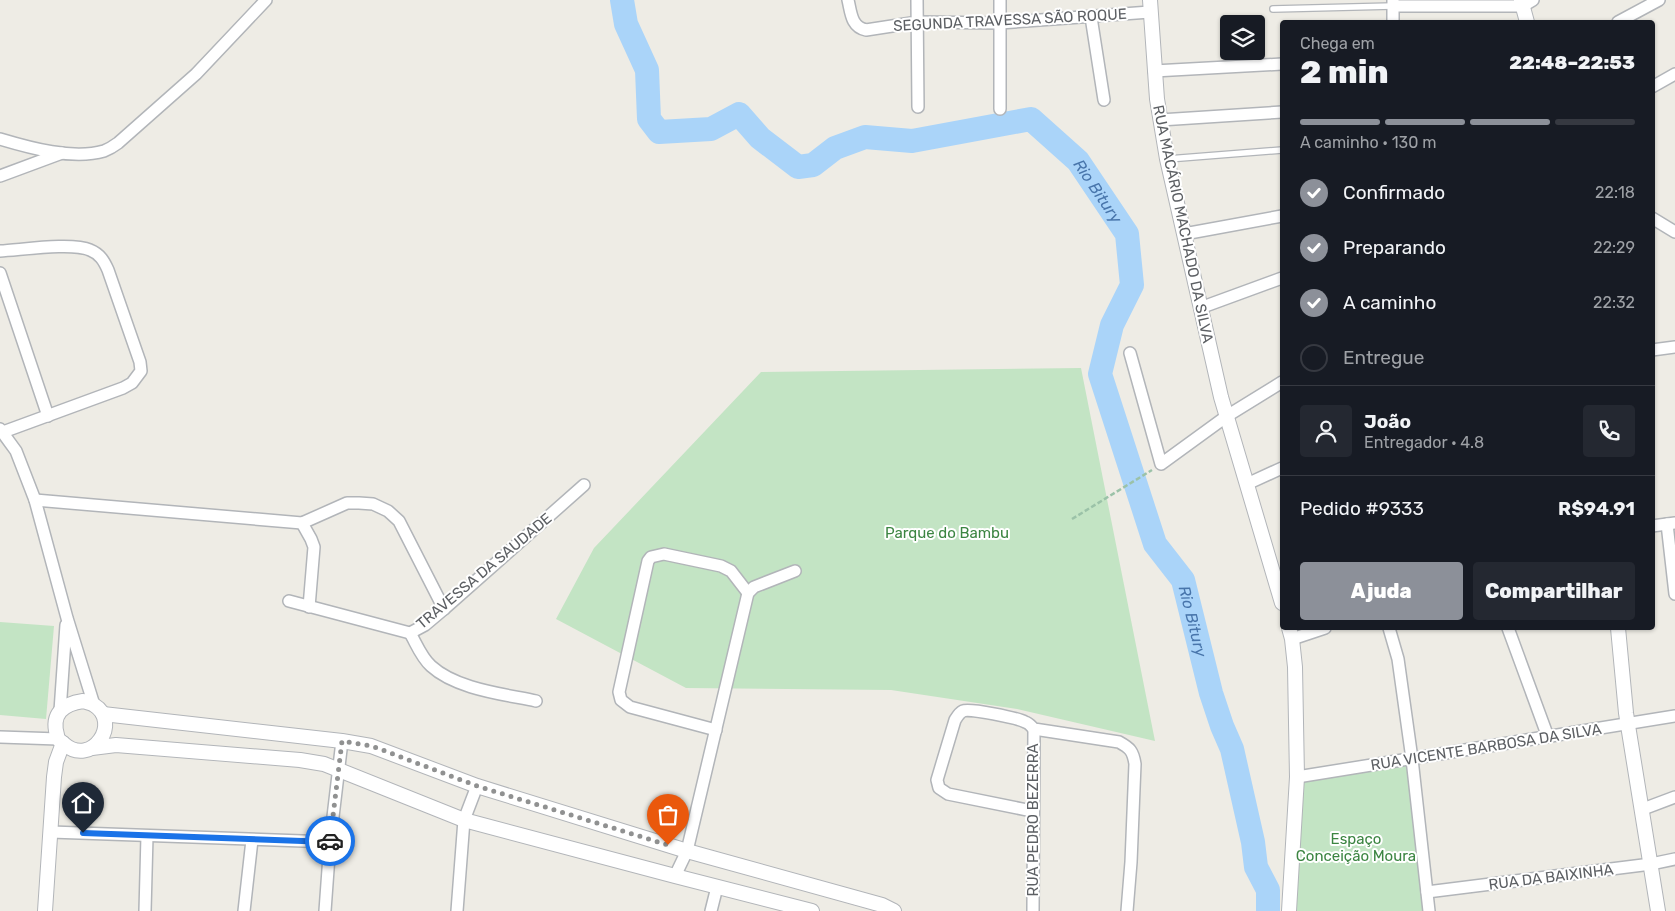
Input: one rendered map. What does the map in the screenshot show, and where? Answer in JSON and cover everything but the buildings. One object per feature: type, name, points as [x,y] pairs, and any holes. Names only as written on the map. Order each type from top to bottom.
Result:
[{"type":"street","points":[[0,139],[33,149],[63,153],[105,151],[118,143],[196,74],[266,0]]},
{"type":"street","name":"SEGUNDA TRAVESSA SÃO ROQUE","points":[[848,0],[854,23],[861,29],[918,22],[1000,23],[1091,17],[1150,6]]},
{"type":"street","points":[[917,0],[918,107]]},
{"type":"street","points":[[1000,0],[1000,109]]},
{"type":"street","points":[[1622,20],[1659,0]]},
{"type":"street","points":[[1393,20],[1393,3],[1527,11]]},
{"type":"street","name":"RUA MACÁRIO MACHADO DA SILVA","points":[[1150,6],[1154,71],[1166,159],[1221,397],[1280,596]]},
{"type":"street","points":[[1091,17],[1104,100]]},
{"type":"street","points":[[1154,71],[1280,64]]},
{"type":"street","points":[[1655,85],[1675,74]]},
{"type":"street","points":[[1160,120],[1280,112]]},
{"type":"street","points":[[0,176],[63,153]]},
{"type":"street","points":[[1184,234],[1280,216]]},
{"type":"street","points":[[1655,220],[1675,232]]},
{"type":"street","points":[[0,252],[75,246],[91,250],[102,258],[108,270],[140,362],[141,371],[132,383],[123,388],[48,416],[2,430],[16,451],[35,500],[66,618],[106,727],[102,739],[92,748]]},
{"type":"street","points":[[0,274],[48,416]]},
{"type":"street","points":[[1200,308],[1280,279]]},
{"type":"street","points":[[1655,350],[1675,347]]},
{"type":"street","points":[[1130,353],[1157,466],[1227,416],[1280,383]]},
{"type":"street","points":[[1247,484],[1280,469]]},
{"type":"street","name":"TRAVESSA DA SAUDADE","points":[[288,601],[410,633],[425,625],[444,609],[584,485]]},
{"type":"street","points":[[35,500],[302,523],[347,503],[373,504],[388,511],[399,521],[444,609]]},
{"type":"street","points":[[302,523],[312,539],[314,547],[309,606]]},
{"type":"street","points":[[1655,526],[1671,524],[1675,594]]},
{"type":"street","points":[[716,730],[630,707],[621,700],[619,692],[648,561],[651,557],[664,554],[721,566],[731,570],[748,593]]},
{"type":"street","points":[[675,876],[687,851],[748,593],[754,587],[795,571]]},
{"type":"street","points":[[45,911],[54,777],[60,741],[56,720],[60,711],[66,618]]},
{"type":"street","points":[[1289,911],[1297,777],[1295,667],[1291,633],[1311,630]]},
{"type":"street","points":[[1390,630],[1398,659],[1412,759],[1429,911]]},
{"type":"street","points":[[1509,630],[1548,737]]},
{"type":"street","points":[[1618,630],[1628,724],[1652,864],[1658,911]]},
{"type":"street","points":[[410,633],[429,664],[440,673],[468,686],[536,701]]},
{"type":"street","points":[[60,711],[70,703],[83,701],[99,710],[372,746],[477,786],[687,851],[882,905],[894,911]]},
{"type":"street","points":[[1032,812],[948,794],[939,788],[938,780],[955,720],[960,712],[965,710],[975,711],[1019,719],[1030,724],[1034,730],[1119,742],[1129,747],[1135,764],[1127,911]]},
{"type":"street","name":"RUA VICENTE BARBOSA DA SILVA","points":[[1297,777],[1675,716]]},
{"type":"street","name":"RUA PEDRO BEZERRA","points":[[1032,911],[1034,730]]},
{"type":"street","points":[[0,737],[60,741],[69,748],[81,751],[116,745],[300,760],[324,764],[464,820],[812,911]]},
{"type":"street","points":[[325,911],[330,842],[342,741]]},
{"type":"street","points":[[457,911],[464,820],[477,786]]},
{"type":"street","points":[[1643,809],[1675,797]]},
{"type":"street","points":[[51,832],[330,842]]},
{"type":"street","points":[[145,911],[147,836]]},
{"type":"street","points":[[244,911],[252,840]]},
{"type":"street","name":"RUA DA BAIXINHA","points":[[1427,892],[1652,864],[1675,859]]},
{"type":"street","points":[[711,911],[717,887]]},
{"type":"lane","points":[[1273,9],[1393,3]]},
{"type":"lane","points":[[1166,159],[1280,150]]},
{"type":"path","points":[[1072,519],[1157,466]]},
{"type":"green space","name":"Parque do Bambu","points":[[1081,368],[1155,741],[1017,709],[891,690],[686,688],[556,619],[594,548],[761,372]]},
{"type":"green space","points":[[0,622],[54,626],[46,719],[0,715]]},
{"type":"green space","name":"Espaço Conceição Moura","points":[[1409,764],[1424,911],[1290,911],[1300,779]]},
{"type":"waterway","name":"Rio Bitury","points":[[622,0],[626,24],[647,70],[649,119],[659,132],[711,129],[739,114],[760,138],[798,167],[813,165],[835,148],[865,137],[912,141],[1031,119],[1078,161],[1127,234],[1132,285],[1112,325],[1100,374],[1155,544],[1183,580],[1211,693],[1232,749],[1253,842],[1256,867],[1268,890],[1268,911]]},
{"type":"way so far","points":[[330,841],[342,741],[372,746],[477,786],[668,845]]},
{"type":"route","points":[[83,833],[330,841]]}]
